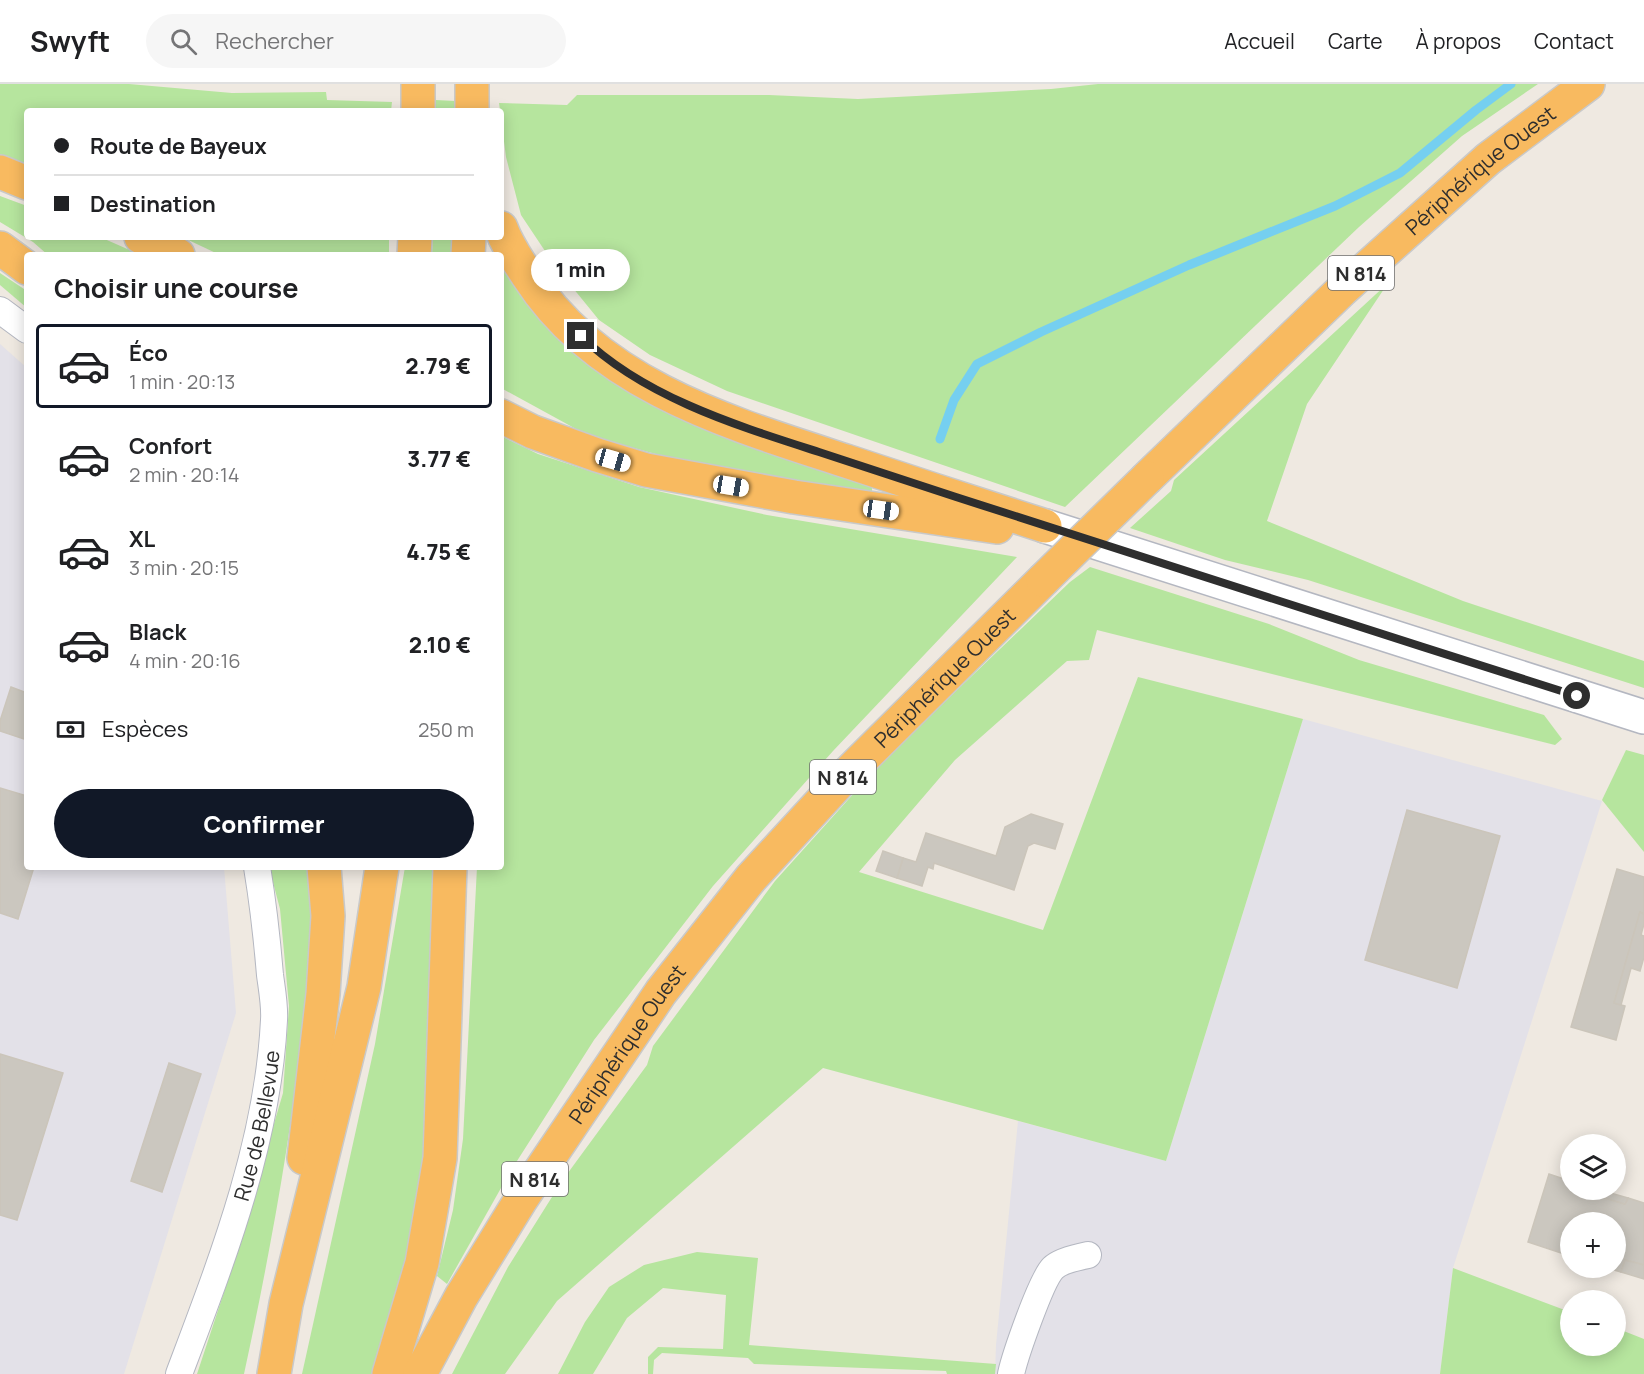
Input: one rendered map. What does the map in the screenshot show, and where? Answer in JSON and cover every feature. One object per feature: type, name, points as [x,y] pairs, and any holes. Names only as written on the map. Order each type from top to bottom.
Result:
[{"type":"highway","points":[[418,84],[418,108]]},
{"type":"highway","name":"Périphérique Ouest","points":[[420,1374],[461,1297],[520,1201],[661,992],[751,878],[845,776],[1147,478],[1342,290],[1488,159],[1588,84]]},
{"type":"highway","points":[[0,172],[24,182]]},
{"type":"highway","points":[[504,234],[518,260],[549,306],[593,348],[628,373],[680,401],[741,427],[1045,526]]},
{"type":"highway","points":[[147,240],[172,252]]},
{"type":"highway","points":[[0,248],[24,266]]},
{"type":"highway","points":[[504,418],[533,432],[646,470],[794,497],[1012,529],[1045,526]]},
{"type":"highway","points":[[274,1374],[286,1304],[323,994],[328,916],[324,870]]},
{"type":"highway","points":[[286,1304],[364,987],[382,870]]},
{"type":"highway","points":[[389,1374],[422,1263],[440,1158],[450,870]]},
{"type":"main road","points":[[1045,526],[1644,717]]},
{"type":"street","points":[[0,310],[24,328]]},
{"type":"street","name":"Rue de Bellevue","points":[[179,1374],[213,1285],[255,1151],[268,1087],[274,1018],[257,870]]},
{"type":"street","points":[[1011,1374],[1018,1348],[1043,1285],[1053,1268],[1074,1258],[1088,1255]]},
{"type":"shaded area","points":[[0,344],[24,365],[24,870],[224,870],[236,1013],[124,1374],[0,1374]]},
{"type":"shaded area","points":[[1303,719],[1602,801],[1453,1268],[1440,1374],[995,1374],[1018,1121],[1166,1161]]},
{"type":"green space","points":[[0,84],[129,84],[232,93],[326,92],[327,100],[392,102],[391,108],[24,108],[24,163],[0,154]]},
{"type":"green space","points":[[1098,84],[1538,84],[1462,136],[1359,227],[1065,507],[727,391],[650,355],[599,320],[555,266],[521,215],[506,157],[504,108],[500,108],[499,103],[567,105],[577,95],[769,95],[858,99],[1051,89]]},
{"type":"green space","points":[[436,100],[455,101],[455,108],[436,108]]},
{"type":"green space","points":[[0,196],[24,205],[24,237],[0,222]]},
{"type":"green space","points":[[30,240],[107,240],[134,252],[45,252]]},
{"type":"green space","points":[[188,240],[389,240],[389,252],[214,252]]},
{"type":"green space","points":[[433,240],[452,240],[452,252],[432,252]]},
{"type":"green space","points":[[504,262],[560,341],[726,437],[872,482],[872,492],[706,468],[587,435],[504,390]]},
{"type":"green space","points":[[0,273],[24,289],[24,305],[0,285]]},
{"type":"green space","points":[[1388,283],[1307,404],[1267,521],[1463,601],[1644,661],[1644,688],[1308,580],[1225,560],[1130,528],[1171,491],[1174,480]]},
{"type":"green space","points":[[504,437],[538,454],[639,487],[767,515],[1017,557],[833,751],[713,886],[594,1040],[510,1172],[447,1284],[437,1276],[453,1210],[463,1139],[477,870],[504,870]]},
{"type":"green space","points":[[1090,567],[1269,624],[1359,660],[1544,715],[1562,739],[1555,745],[1097,630],[1089,660],[1067,661],[955,760],[859,872],[1043,930],[1138,677],[1303,719],[1166,1161],[823,1068],[557,1301],[505,1374],[452,1374],[508,1267],[562,1181],[647,1065],[653,1046],[775,881],[882,762],[1070,582]]},
{"type":"green space","points":[[1626,750],[1644,755],[1644,852],[1602,800]]},
{"type":"green space","points":[[270,870],[311,870],[313,909],[311,952],[291,1121],[244,1374],[197,1374],[229,1277],[283,1093],[289,1006],[280,909]]},
{"type":"green space","points":[[404,870],[439,870],[432,1157],[413,1244],[381,1354],[372,1374],[302,1374],[375,1044]]},
{"type":"green space","points":[[697,1252],[758,1258],[749,1345],[996,1364],[995,1374],[947,1374],[946,1371],[754,1364],[748,1358],[662,1353],[654,1360],[653,1374],[648,1374],[648,1357],[658,1347],[723,1349],[726,1295],[663,1288],[627,1318],[593,1374],[558,1374],[585,1322],[609,1287],[644,1265]]},
{"type":"green space","points":[[1453,1268],[1560,1308],[1560,1356],[1626,1356],[1626,1332],[1644,1339],[1644,1374],[1440,1374]]},
{"type":"building","points":[[11,687],[24,692],[24,739],[0,731],[0,721]]},
{"type":"building","points":[[0,788],[24,795],[24,870],[33,870],[18,919],[0,913]]},
{"type":"building","points":[[1407,810],[1500,836],[1457,988],[1365,960]]},
{"type":"building","points":[[1031,814],[1063,824],[1055,849],[1034,843],[1028,846],[1014,890],[934,863],[933,869],[928,867],[922,886],[897,878],[903,858],[916,862],[926,833],[996,856],[1005,827]]},
{"type":"building","points":[[883,851],[903,858],[897,878],[876,871]]},
{"type":"building","points":[[1617,869],[1644,877],[1644,914],[1640,912],[1614,1003],[1625,1006],[1616,1040],[1571,1027]]},
{"type":"building","points":[[1640,912],[1644,914],[1641,935],[1644,936],[1644,957],[1640,971],[1631,968],[1621,1005],[1614,1003]]},
{"type":"building","points":[[0,1054],[63,1073],[17,1220],[0,1215]]},
{"type":"building","points":[[169,1063],[201,1074],[162,1192],[131,1181]]},
{"type":"building","points":[[1549,1174],[1560,1178],[1560,1200],[1612,1200],[1625,1204],[1628,1198],[1644,1203],[1644,1265],[1626,1260],[1626,1212],[1560,1212],[1560,1253],[1528,1242]]},
{"type":"building","points":[[1628,1198],[1625,1204],[1612,1200]]},
{"type":"building","points":[[1626,1260],[1644,1265],[1644,1279],[1626,1274]]},
{"type":"waterway","points":[[940,439],[954,400],[977,364],[1041,332],[1189,265],[1335,206],[1400,173],[1511,84]]},
{"type":"route","points":[[581,336],[593,348],[628,373],[680,401],[741,427],[1577,696]]}]
